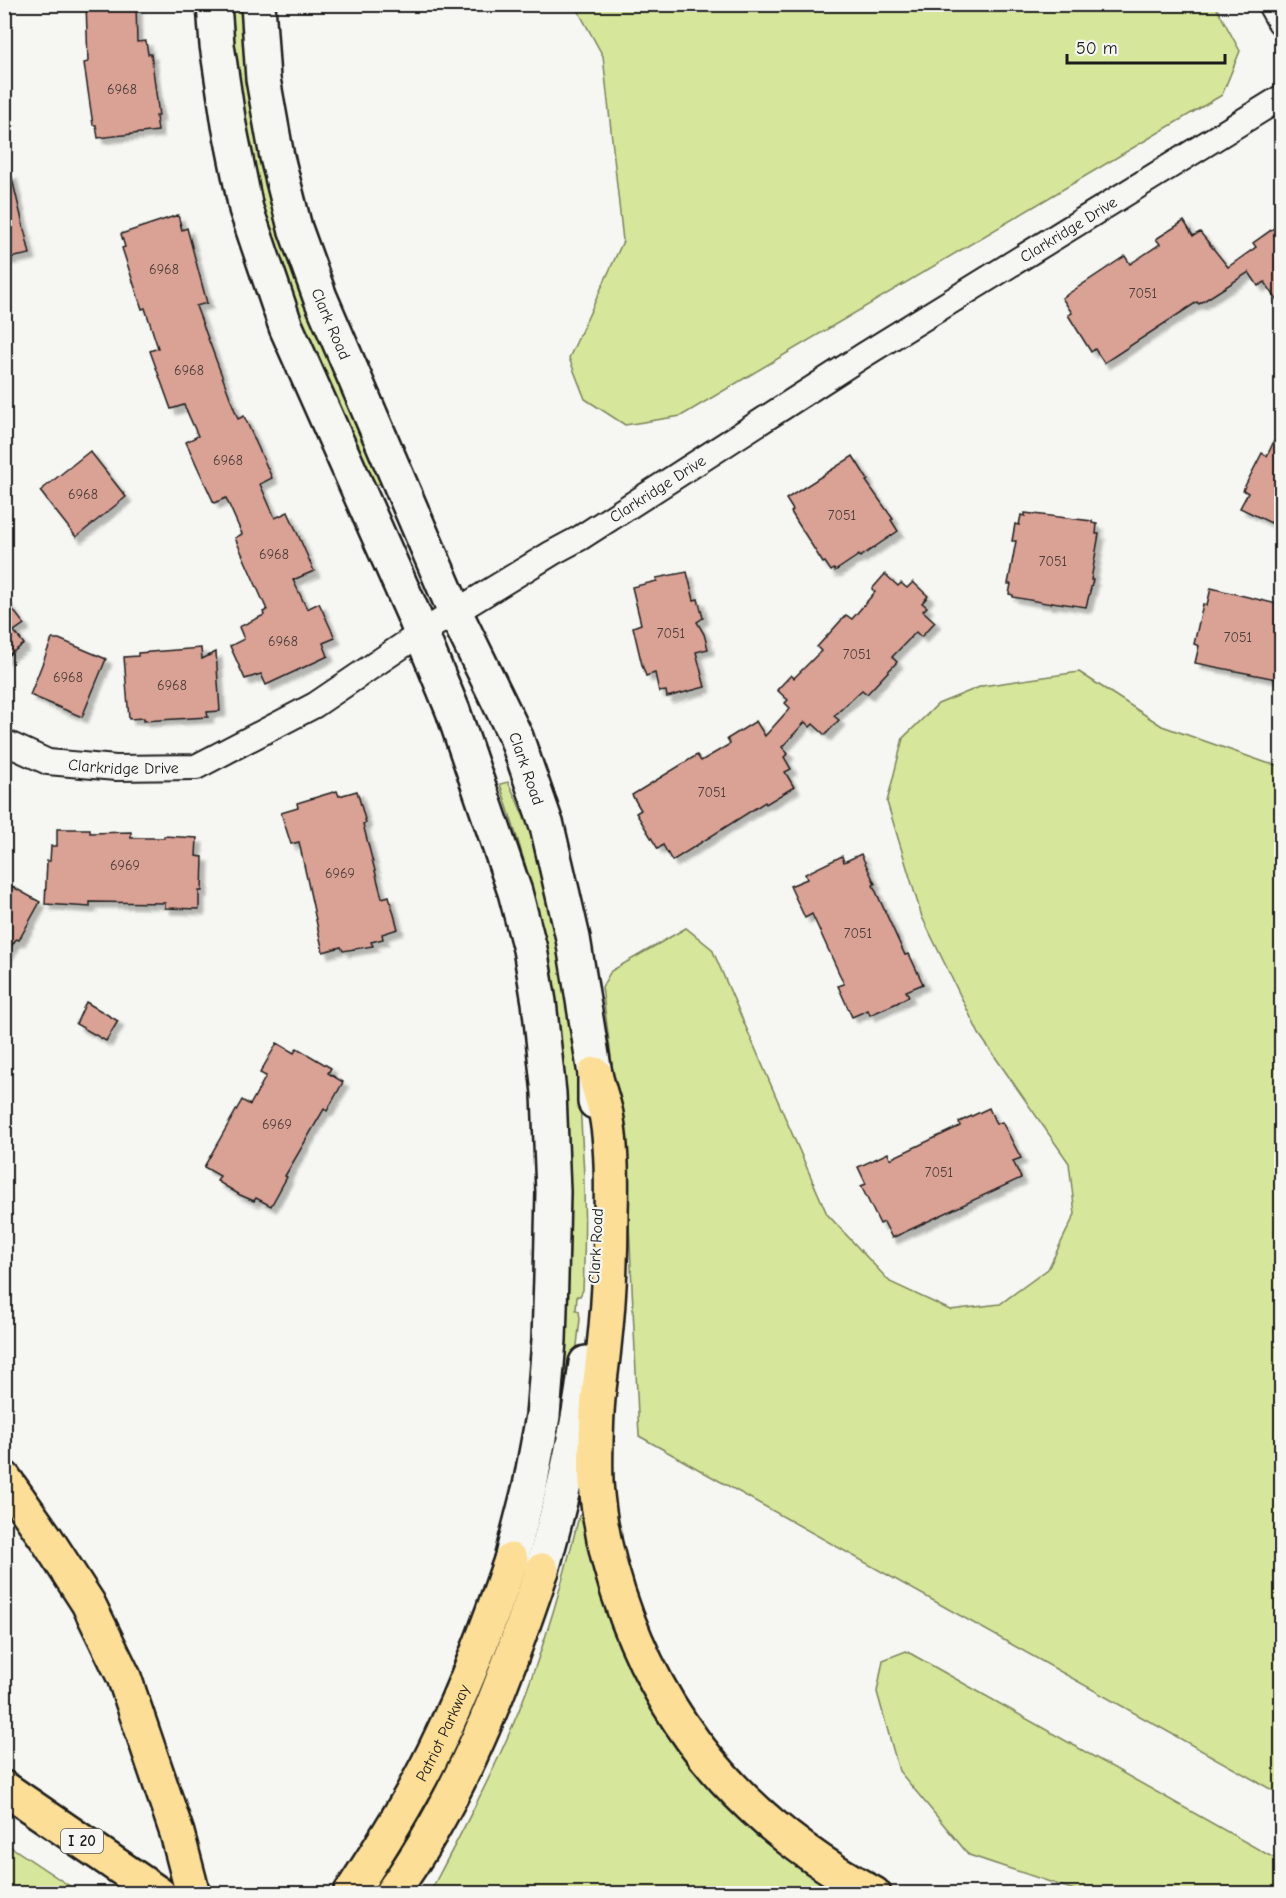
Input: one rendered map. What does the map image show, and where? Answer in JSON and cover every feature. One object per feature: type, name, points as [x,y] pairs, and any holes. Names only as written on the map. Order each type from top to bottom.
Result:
[{"type":"highway","points":[[595,1074],[606,1113],[611,1164],[608,1296],[597,1410],[596,1483],[603,1533],[616,1587],[644,1660],[671,1711],[738,1795],[782,1833],[825,1865],[874,1893]]},
{"type":"highway","points":[[4,1478],[87,1603],[124,1677],[177,1833],[193,1893]]},
{"type":"highway","name":"Patriot Parkway","points":[[350,1893],[406,1806],[440,1740],[480,1648],[511,1560]]},
{"type":"highway","points":[[392,1893],[438,1818],[478,1742],[512,1660],[542,1570]]},
{"type":"highway","name":"I 20","points":[[4,1788],[159,1893]]},
{"type":"main road","points":[[214,4],[217,45],[229,125],[246,209],[286,327],[453,711],[514,892],[530,949],[539,1002],[549,1093],[553,1192],[548,1351],[543,1416],[530,1486],[511,1560]]},
{"type":"main road","name":"Clark Road","points":[[258,4],[263,79],[277,157],[295,228],[320,297],[455,612],[516,737],[547,826],[573,938],[595,1074],[598,1179],[594,1271],[582,1402],[566,1480],[542,1570]]},
{"type":"street","points":[[1273,4],[1281,20]]},
{"type":"street","name":"Clarkridge Drive","points":[[4,742],[48,762],[117,768],[196,767],[315,705],[421,633],[580,538],[864,355],[1281,97]]},
{"type":"green space","points":[[228,5],[241,5],[248,79],[298,282],[314,327],[383,482],[377,485],[356,453],[278,268],[248,155]]},
{"type":"green space","points":[[575,5],[1215,5],[1240,51],[1222,95],[681,416],[625,425],[585,399],[569,358],[623,241],[603,56]]},
{"type":"green space","points":[[1079,672],[1162,726],[1281,766],[1281,1795],[639,1436],[627,1181],[602,987],[611,971],[686,928],[712,949],[827,1214],[890,1282],[950,1310],[1000,1304],[1048,1269],[1075,1214],[1069,1163],[979,1034],[922,917],[887,802],[903,738],[938,704],[982,686]]},
{"type":"green space","points":[[508,782],[529,830],[544,880],[556,930],[576,1059],[585,1212],[583,1290],[580,1296],[577,1296],[576,1310],[579,1311],[580,1319],[572,1389],[558,1387],[569,1270],[570,1211],[569,1153],[559,1036],[539,920],[500,784]]},
{"type":"green space","points":[[584,1512],[624,1646],[849,1894],[429,1894],[481,1795],[520,1708],[549,1626],[579,1516]]},
{"type":"green space","points":[[906,1651],[1281,1862],[1281,1893],[1083,1893],[969,1855],[899,1771],[877,1692],[883,1660]]},
{"type":"green space","points":[[5,1843],[80,1893],[5,1893]]},
{"type":"building","points":[[86,4],[136,4],[137,42],[146,41],[148,54],[151,54],[159,116],[156,116],[158,131],[98,138],[96,125],[93,125],[84,63],[88,62]]},
{"type":"building","points":[[11,174],[30,254],[4,259],[4,175]]},
{"type":"building","points":[[178,215],[182,230],[187,228],[207,303],[196,306],[238,419],[244,416],[272,478],[260,484],[275,518],[288,512],[314,571],[293,580],[307,609],[319,603],[335,638],[323,643],[328,656],[266,685],[261,674],[245,679],[230,646],[244,639],[239,627],[264,615],[263,612],[267,610],[235,538],[242,534],[226,498],[214,503],[186,442],[198,436],[184,405],[171,409],[150,351],[158,348],[145,308],[142,309],[122,248],[125,247],[121,234]]},
{"type":"building","points":[[1184,221],[1193,236],[1200,232],[1228,267],[1256,247],[1253,243],[1281,223],[1281,306],[1265,282],[1258,286],[1249,272],[1199,304],[1197,302],[1104,363],[1095,349],[1091,352],[1068,315],[1072,313],[1062,298],[1125,256],[1130,264],[1160,244],[1156,239]]},
{"type":"building","points":[[1281,426],[1281,514],[1276,512],[1271,523],[1240,508],[1248,493],[1243,490],[1262,453],[1267,456]]},
{"type":"building","points":[[90,451],[126,497],[76,537],[40,491]]},
{"type":"building","points":[[853,456],[868,480],[866,481],[893,519],[891,520],[898,531],[860,557],[859,555],[835,571],[834,569],[831,571],[825,562],[823,563],[791,512],[793,510],[786,499]]},
{"type":"building","points":[[1025,513],[1092,521],[1097,524],[1096,534],[1099,534],[1091,580],[1093,580],[1086,607],[1052,602],[1051,604],[1013,597],[1009,594],[1011,584],[1008,584],[1016,541],[1012,541],[1015,524],[1019,525],[1021,515],[1025,516]]},
{"type":"building","points":[[687,572],[694,600],[698,599],[703,618],[697,622],[704,634],[708,649],[696,652],[705,687],[667,697],[666,691],[659,692],[655,673],[646,676],[642,665],[633,627],[641,624],[632,587],[657,581],[656,578]]},
{"type":"building","points":[[885,574],[898,586],[901,583],[907,588],[913,582],[928,596],[922,603],[927,607],[923,611],[935,622],[921,637],[916,632],[892,657],[897,662],[867,694],[862,690],[834,716],[839,720],[825,735],[813,724],[810,727],[805,722],[782,747],[788,754],[784,757],[791,769],[785,772],[794,787],[766,804],[765,802],[672,861],[663,845],[658,849],[636,813],[641,810],[632,795],[697,755],[701,761],[730,744],[727,739],[756,721],[765,736],[790,708],[785,703],[788,700],[777,690],[791,675],[794,678],[821,651],[817,647],[846,615],[852,619],[875,592],[872,589]]},
{"type":"building","points":[[1211,588],[1281,605],[1281,680],[1195,663],[1199,646],[1194,644],[1203,604],[1207,605]]},
{"type":"building","points":[[4,598],[24,624],[14,631],[24,644],[4,658]]},
{"type":"building","points":[[52,639],[59,639],[106,659],[82,717],[30,695]]},
{"type":"building","points":[[201,648],[202,659],[216,652],[220,711],[207,712],[208,717],[144,721],[144,718],[129,719],[124,657],[138,656],[138,653]]},
{"type":"building","points":[[337,791],[339,796],[357,791],[382,898],[389,896],[398,929],[382,934],[383,939],[371,942],[373,946],[343,951],[341,947],[323,952],[299,842],[291,844],[281,813],[298,808],[297,803]]},
{"type":"building","points":[[57,829],[90,829],[90,833],[131,832],[131,838],[164,838],[164,836],[197,838],[196,856],[203,857],[199,909],[165,908],[165,903],[90,902],[90,907],[45,904],[47,861],[50,861],[51,846],[57,846]]},
{"type":"building","points":[[861,854],[905,955],[909,954],[923,984],[906,991],[909,996],[897,1003],[870,1015],[868,1010],[852,1017],[838,986],[844,984],[812,914],[805,918],[790,886],[807,879],[805,874],[842,856],[844,862]]},
{"type":"building","points":[[4,882],[40,902],[19,940],[16,939],[4,958]]},
{"type":"building","points":[[86,1002],[118,1021],[106,1041],[76,1024]]},
{"type":"building","points":[[277,1043],[294,1053],[297,1048],[331,1068],[328,1073],[343,1082],[327,1111],[324,1109],[285,1176],[287,1177],[271,1206],[256,1198],[254,1201],[240,1195],[217,1181],[220,1176],[204,1167],[242,1100],[250,1105],[266,1076],[260,1073]]},
{"type":"building","points":[[989,1108],[996,1124],[1002,1122],[1021,1158],[1013,1161],[1021,1178],[892,1238],[884,1222],[880,1224],[861,1186],[866,1184],[858,1167],[888,1153],[890,1159],[960,1126],[959,1122]]}]
